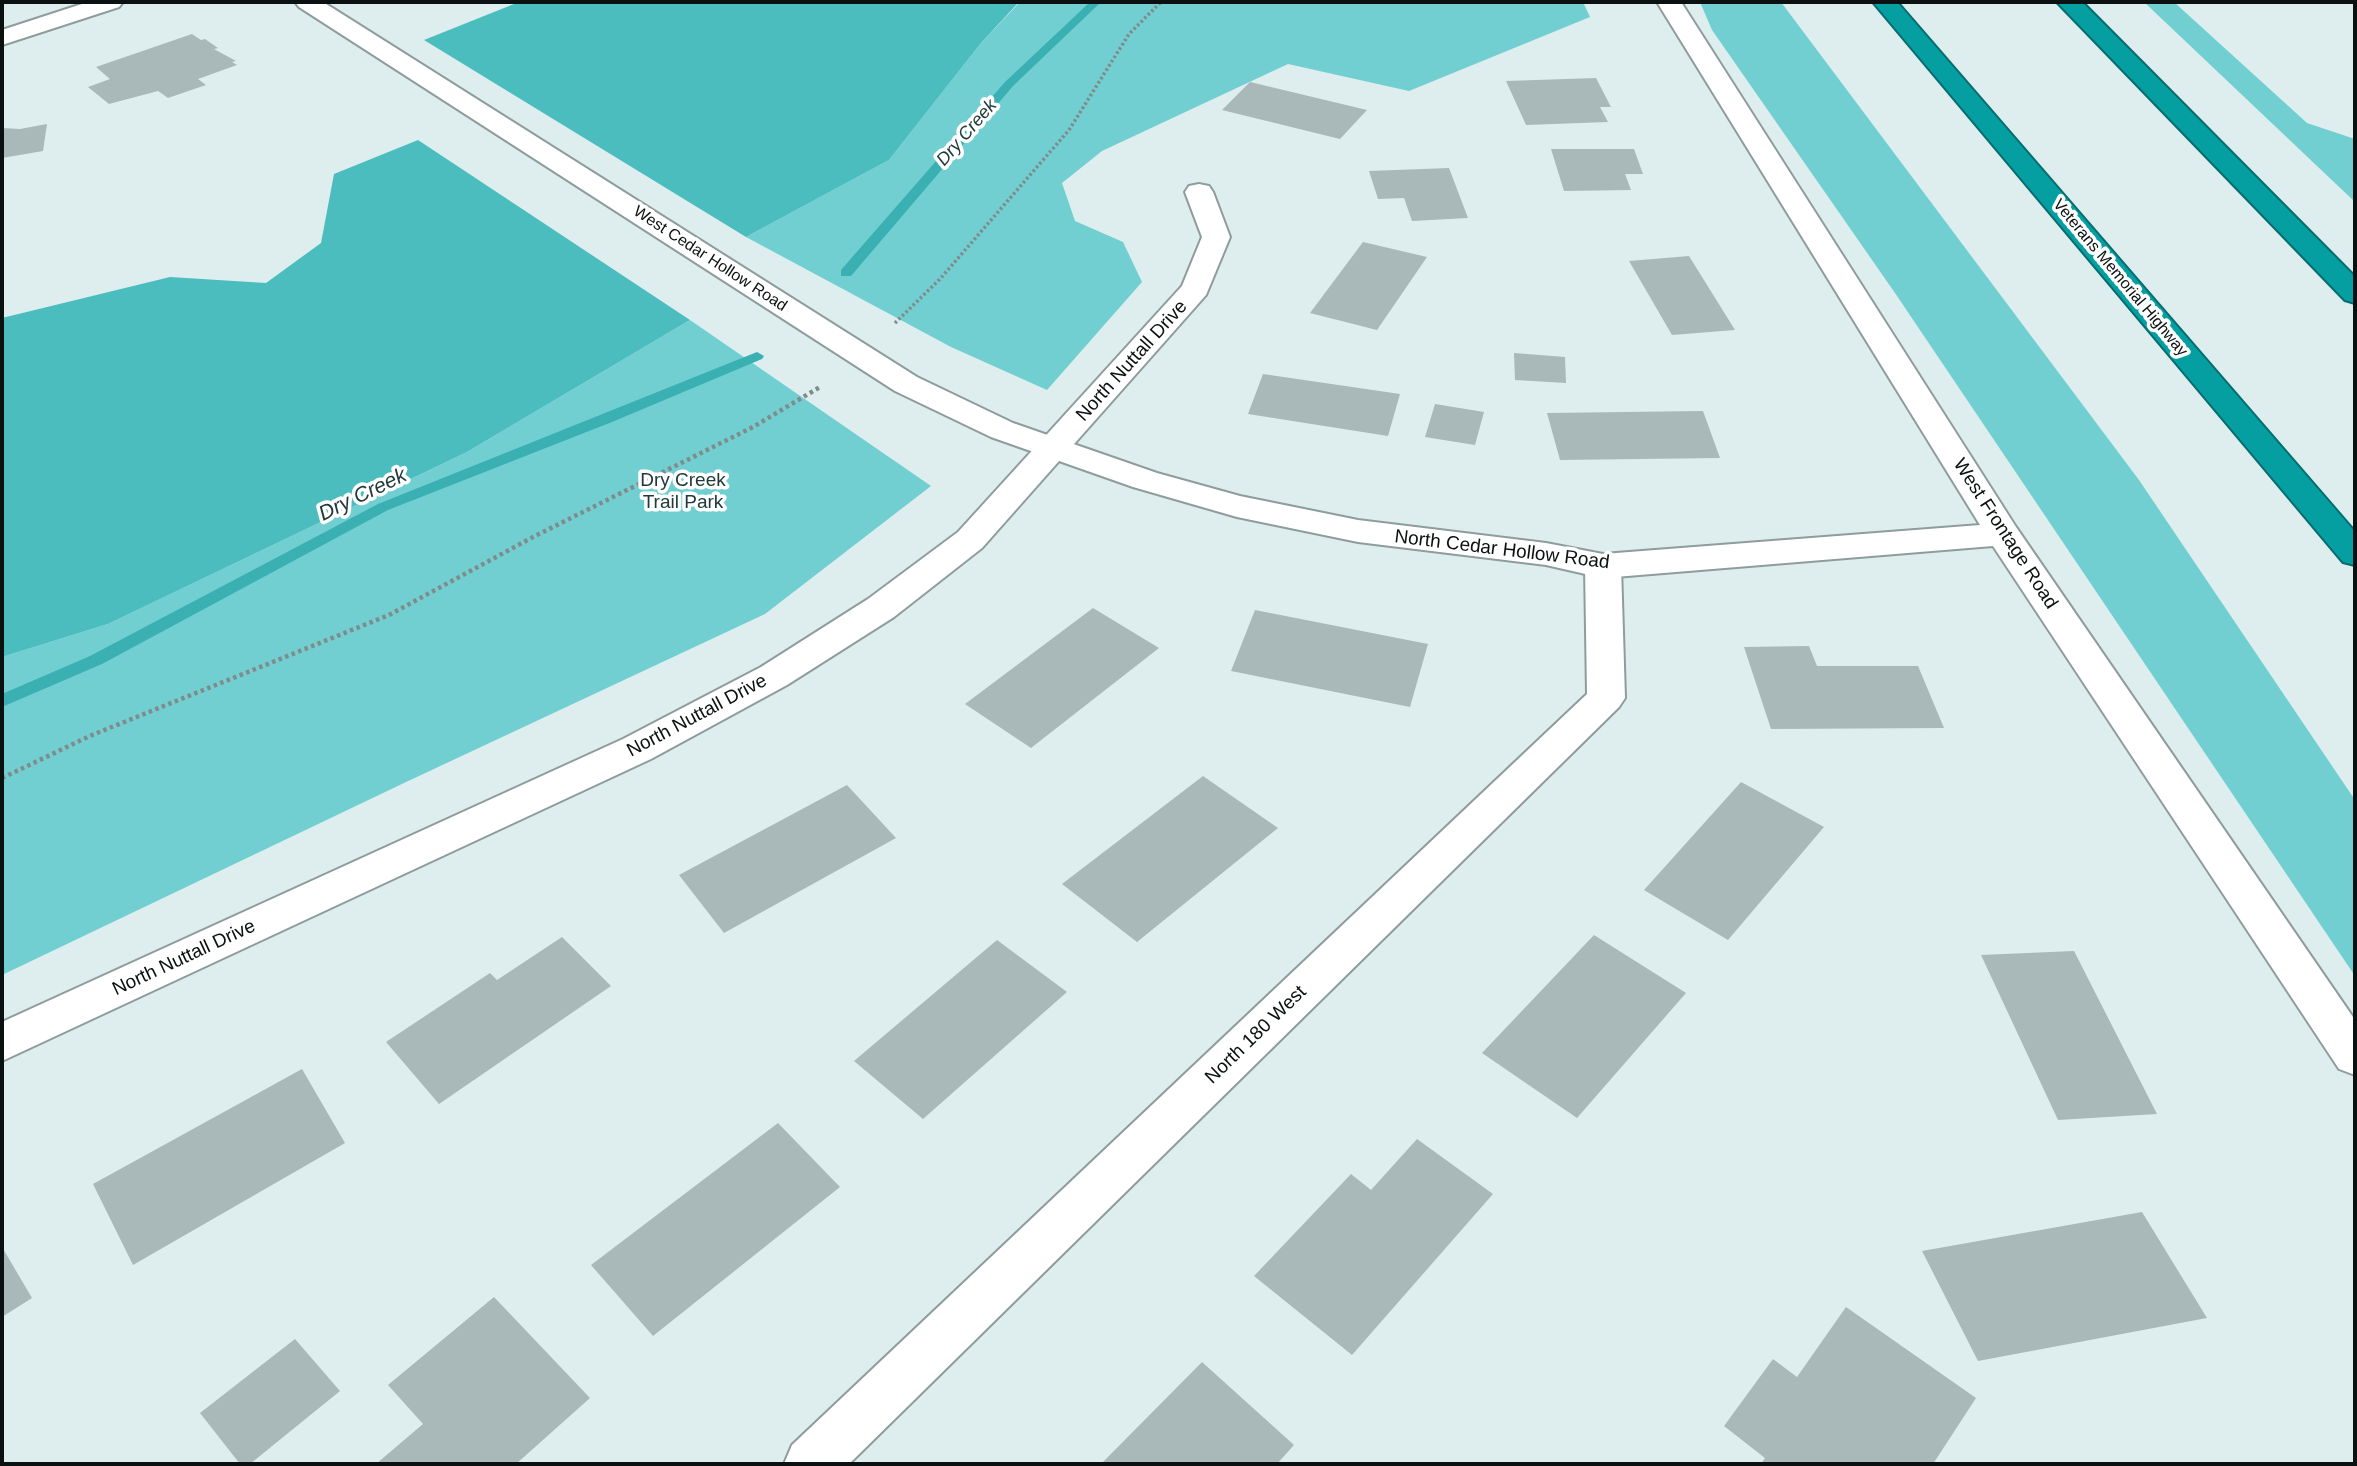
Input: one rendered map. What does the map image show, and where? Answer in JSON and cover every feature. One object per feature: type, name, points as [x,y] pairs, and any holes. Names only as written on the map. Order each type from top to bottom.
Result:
[{"type":"highway","name":"Veterans Memorial Highway","points":[[1885,2],[2355,554]]},
{"type":"highway","points":[[2069,2],[2355,293]]},
{"type":"street","points":[[2,38],[111,2]]},
{"type":"street","name":"West Cedar Hollow Road","points":[[307,2],[906,384],[990,425],[1053,450]]},
{"type":"street","name":"West Frontage Road","points":[[1669,2],[2003,534],[2355,1056]]},
{"type":"street","name":"North Nuttall Drive","points":[[2,1042],[637,749],[774,676],[881,608],[970,540],[1196,289],[1216,237],[1199,192]]},
{"type":"street","name":"North Cedar Hollow Road","points":[[1053,450],[1237,506],[1385,535],[1545,554],[1603,566],[2003,534]]},
{"type":"street","name":"North 180 West","points":[[811,1464],[1606,698],[1603,566]]},
{"type":"path","points":[[895,323],[940,279],[1069,130],[1129,34],[1161,2]]},
{"type":"path","points":[[2,778],[92,735],[389,615],[533,537],[753,427],[820,387]]},
{"type":"green space","points":[[1020,2],[1583,2],[1590,17],[1409,91],[1288,64],[1102,151],[1062,183],[1075,221],[1123,242],[1142,282],[1047,390],[951,347],[746,237],[889,160],[981,43]]},
{"type":"green space","points":[[1700,2],[1781,2],[2139,480],[2355,800],[2355,976],[1895,293],[1712,30]]},
{"type":"green space","points":[[2144,2],[2174,2],[2307,123],[2355,139],[2355,202]]},
{"type":"green space","name":"Dry Creek Trail Park","points":[[690,320],[931,486],[765,614],[2,975],[2,657],[108,624],[467,452]]},
{"type":"shaded area","points":[[519,2],[1019,2],[981,43],[889,160],[746,237],[424,40]]},
{"type":"shaded area","points":[[418,140],[690,320],[467,452],[108,624],[2,657],[2,318],[170,277],[266,283],[321,243],[334,174]]},
{"type":"building","points":[[192,34],[201,40],[205,39],[218,48],[214,49],[236,61],[232,62],[237,65],[198,79],[206,85],[168,98],[158,91],[109,104],[88,87],[110,79],[96,67]]},
{"type":"building","points":[[1596,78],[1611,107],[1600,107],[1608,122],[1526,125],[1506,81]]},
{"type":"building","points":[[1250,82],[1367,110],[1340,139],[1222,110]]},
{"type":"building","points":[[47,124],[43,151],[2,158],[2,128],[20,129]]},
{"type":"building","points":[[1551,149],[1634,149],[1643,174],[1625,174],[1631,190],[1564,191]]},
{"type":"building","points":[[1449,168],[1468,218],[1412,221],[1404,198],[1378,199],[1369,171]]},
{"type":"building","points":[[1363,242],[1427,257],[1377,330],[1310,313]]},
{"type":"building","points":[[1689,256],[1735,330],[1672,335],[1629,261]]},
{"type":"building","points":[[1514,353],[1565,357],[1566,383],[1515,380]]},
{"type":"building","points":[[1263,374],[1400,394],[1388,436],[1248,414]]},
{"type":"building","points":[[1435,404],[1484,412],[1475,445],[1425,437]]},
{"type":"building","points":[[1703,411],[1720,458],[1560,460],[1547,413]]},
{"type":"building","points":[[1093,608],[1159,648],[1031,748],[965,704]]},
{"type":"building","points":[[1255,610],[1428,644],[1410,707],[1231,671]]},
{"type":"building","points":[[1809,646],[1817,666],[1918,666],[1944,728],[1771,729],[1744,647]]},
{"type":"building","points":[[1203,776],[1278,828],[1137,942],[1062,884]]},
{"type":"building","points":[[1741,782],[1824,827],[1728,940],[1644,890]]},
{"type":"building","points":[[847,785],[896,838],[724,933],[679,875]]},
{"type":"building","points":[[1594,935],[1686,993],[1577,1118],[1482,1053]]},
{"type":"building","points":[[562,937],[611,986],[439,1104],[386,1042],[490,973],[497,980]]},
{"type":"building","points":[[997,940],[1067,992],[923,1119],[854,1061]]},
{"type":"building","points":[[2074,951],[2157,1114],[2058,1120],[1981,955]]},
{"type":"building","points":[[302,1069],[345,1143],[133,1265],[93,1184]]},
{"type":"building","points":[[778,1123],[840,1187],[653,1336],[591,1265]]},
{"type":"building","points":[[1417,1139],[1493,1194],[1352,1355],[1254,1276],[1351,1174],[1371,1190]]},
{"type":"building","points":[[2142,1212],[2207,1318],[1978,1361],[1922,1251]]},
{"type":"building","points":[[2,1247],[32,1298],[2,1317]]},
{"type":"building","points":[[494,1297],[590,1398],[516,1464],[376,1464],[423,1424],[388,1385]]},
{"type":"building","points":[[1846,1307],[1976,1398],[1933,1464],[1761,1464],[1765,1458],[1724,1426],[1773,1359],[1797,1377]]},
{"type":"building","points":[[295,1339],[340,1391],[250,1464],[240,1464],[200,1413]]},
{"type":"building","points":[[1202,1362],[1294,1445],[1277,1464],[1101,1464]]},
{"type":"waterway","name":"Dry Creek","points":[[846,273],[1009,84],[1096,2]]},
{"type":"waterway","name":"Dry Creek","points":[[2,701],[96,660],[383,507],[607,419],[757,356]]}]
